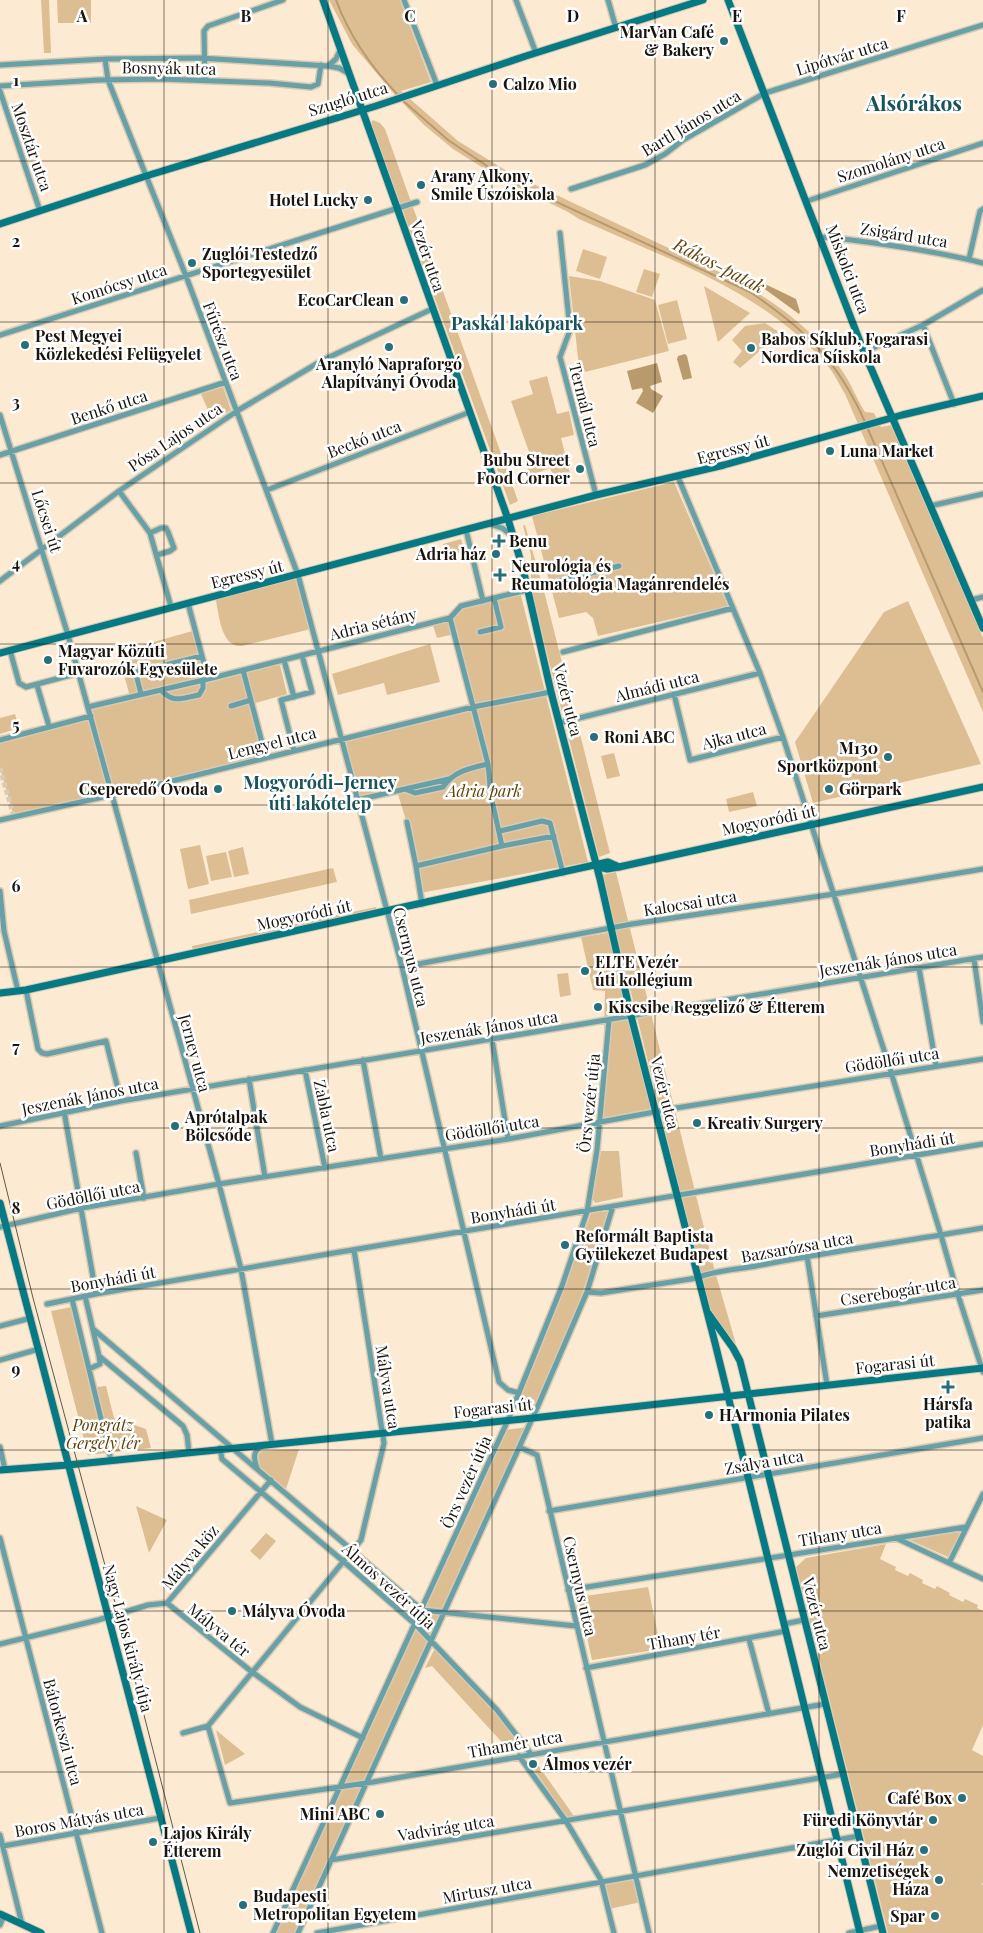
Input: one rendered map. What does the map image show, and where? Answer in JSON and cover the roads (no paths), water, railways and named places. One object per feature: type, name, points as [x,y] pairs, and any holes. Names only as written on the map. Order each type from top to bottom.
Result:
[{"type":"street","points":[[205,80],[204,31],[210,24],[283,0]]},
{"type":"street","name":"Vezér utca","points":[[322,0],[514,536],[551,692],[596,866],[631,1016],[715,1343],[747,1477],[764,1559],[785,1628],[860,1932]]},
{"type":"street","points":[[404,0],[437,85]]},
{"type":"street","points":[[516,0],[536,53]]},
{"type":"street","points":[[608,0],[616,28]]},
{"type":"street","name":"Szugló utca","points":[[0,224],[146,176],[395,100],[703,0]]},
{"type":"street","name":"Miskolci utca","points":[[728,0],[864,352],[983,628]]},
{"type":"street","name":"Lipótvár utca","points":[[765,94],[983,25]]},
{"type":"street","points":[[328,66],[336,59],[340,50]]},
{"type":"street","name":"Bosnyák utca","points":[[0,65],[105,59],[205,58],[328,66],[339,68],[348,73]]},
{"type":"street","name":"Fűrész utca","points":[[105,59],[108,80],[186,276],[298,575]]},
{"type":"street","name":"Bosnyák utca","points":[[0,86],[108,80],[205,80],[314,87],[318,84],[321,66]]},
{"type":"street","name":"Mosztár utca","points":[[0,91],[40,211]]},
{"type":"street","name":"Bartl János utca","points":[[571,189],[645,165],[665,154],[683,140],[765,94]]},
{"type":"street","name":"Szomolány utca","points":[[807,201],[983,143]]},
{"type":"street","name":"Komócsy utca","points":[[0,335],[417,202]]},
{"type":"street","points":[[969,259],[980,211],[983,208]]},
{"type":"street","name":"Termál utca","points":[[560,233],[570,330],[560,357],[596,495]]},
{"type":"street","name":"Zsigárd utca","points":[[821,238],[886,244],[983,263]]},
{"type":"street","points":[[864,352],[923,325],[983,290]]},
{"type":"street","name":"Pósa Lajos utca","points":[[0,581],[119,491],[237,411],[323,360],[432,309]]},
{"type":"street","points":[[923,325],[954,404]]},
{"type":"street","name":"Benkő utca","points":[[0,456],[226,382]]},
{"type":"street","name":"Egressy út","points":[[0,653],[508,518],[760,456],[871,424],[983,396]]},
{"type":"street","name":"Beckó utca","points":[[267,490],[470,412]]},
{"type":"street","name":"Lőcsei út","points":[[0,415],[68,635]]},
{"type":"street","points":[[678,477],[760,673],[784,737],[892,1072],[982,1370]]},
{"type":"street","points":[[119,491],[150,533],[171,607]]},
{"type":"street","points":[[930,506],[983,494]]},
{"type":"street","points":[[490,524],[502,528],[514,536]]},
{"type":"street","points":[[150,533],[166,528],[173,544],[174,548],[170,552],[157,555]]},
{"type":"street","points":[[466,530],[483,601]]},
{"type":"street","points":[[547,584],[619,566]]},
{"type":"street","name":"Csernyus utca","points":[[298,575],[402,967],[462,1232],[499,1382],[508,1390],[519,1393]]},
{"type":"street","name":"Adria sétány","points":[[88,707],[450,618],[461,606],[527,590]]},
{"type":"street","points":[[971,600],[983,597]]},
{"type":"street","points":[[480,632],[501,627],[494,598]]},
{"type":"street","points":[[161,690],[167,697],[173,700],[199,695],[206,679],[188,603]]},
{"type":"street","points":[[563,652],[733,608]]},
{"type":"street","points":[[450,618],[488,764],[491,796],[502,846]]},
{"type":"street","name":"Jerney utca","points":[[68,635],[114,795],[192,1090],[219,1184],[240,1269],[268,1444]]},
{"type":"street","points":[[10,650],[19,683],[26,687],[79,673]]},
{"type":"street","points":[[294,751],[281,700],[312,692],[302,655]]},
{"type":"street","points":[[141,694],[137,672],[202,656]]},
{"type":"street","points":[[284,660],[294,697]]},
{"type":"street","points":[[243,670],[266,758]]},
{"type":"street","name":"Almádi utca","points":[[559,723],[760,673]]},
{"type":"street","points":[[37,684],[49,726]]},
{"type":"street","name":"Lengyel utca","points":[[0,820],[114,795],[473,707],[551,692]]},
{"type":"street","name":"Ajka utca","points":[[674,694],[690,760],[784,737]]},
{"type":"street","points":[[231,706],[251,700]]},
{"type":"street","points":[[0,740],[90,716]]},
{"type":"street","points":[[357,800],[405,789],[416,793],[443,787],[449,779],[464,769],[488,764]]},
{"type":"street","name":"Mogyoródi út","points":[[0,993],[22,990],[596,866],[607,869],[619,867],[983,787]]},
{"type":"street","points":[[500,831],[546,821],[551,824],[563,873]]},
{"type":"street","points":[[406,822],[422,904]]},
{"type":"street","points":[[416,866],[554,836]]},
{"type":"street","name":"Kalocsai utca","points":[[402,967],[611,929],[983,869]]},
{"type":"street","points":[[0,891],[4,931],[38,1049],[42,1053],[47,1054],[106,1041],[121,1101]]},
{"type":"street","name":"Jeszenák János utca","points":[[0,1126],[64,1111],[249,1079],[983,958]]},
{"type":"street","points":[[974,959],[983,1022]]},
{"type":"street","points":[[919,968],[936,1065]]},
{"type":"street","name":"Mogyoródi út","points":[[0,998],[22,990]]},
{"type":"street","name":"Örs vezér útja","points":[[273,1933],[508,1420],[562,1286],[587,1212],[598,1150],[609,1020]]},
{"type":"street","points":[[492,1039],[508,1139]]},
{"type":"street","name":"Gödöllői utca","points":[[3,1226],[82,1208],[219,1184],[508,1139],[892,1072],[983,1059]]},
{"type":"street","points":[[364,1060],[381,1159]]},
{"type":"street","name":"Zabla utca","points":[[305,1070],[325,1168]]},
{"type":"street","points":[[249,1079],[265,1177]]},
{"type":"street","points":[[64,1111],[96,1294]]},
{"type":"street","name":"Bonyhádi út","points":[[47,1304],[240,1269],[983,1144]]},
{"type":"street","points":[[136,1152],[144,1198]]},
{"type":"street","name":"Nagy Lajos király útja","points":[[0,1204],[3,1226],[31,1318],[191,1933]]},
{"type":"street","name":"Örs vezér útja","points":[[298,1933],[533,1418],[586,1292],[613,1206]]},
{"type":"street","name":"Bazsarózsa utca","points":[[586,1292],[601,1293],[697,1278],[703,1275],[807,1256],[983,1228]]},
{"type":"street","name":"Mályva utca","points":[[293,1622],[361,1540],[384,1443],[354,1250]]},
{"type":"street","points":[[807,1256],[827,1385]]},
{"type":"street","name":"Cserebogár utca","points":[[816,1316],[983,1290]]},
{"type":"street","points":[[85,1296],[100,1364],[89,1369]]},
{"type":"street","points":[[72,1299],[112,1460]]},
{"type":"street","name":"Vezér utca","points":[[706,1310],[740,1361],[882,1930]]},
{"type":"street","points":[[0,1326],[31,1318]]},
{"type":"street","name":"Álmos vezér útja","points":[[93,1329],[353,1549],[422,1610]]},
{"type":"street","points":[[715,1343],[720,1337],[726,1338]]},
{"type":"street","points":[[0,1360],[38,1349]]},
{"type":"street","points":[[99,1356],[183,1426],[187,1435],[189,1452]]},
{"type":"street","name":"Fogarasi út","points":[[0,1447],[2,1470],[68,1465],[982,1370]]},
{"type":"street","points":[[727,1395],[738,1397],[752,1411]]},
{"type":"street","name":"Zsálya utca","points":[[549,1511],[983,1438]]},
{"type":"street","points":[[258,1469],[255,1454],[258,1448],[268,1444]]},
{"type":"street","name":"Csernyus utca","points":[[519,1447],[537,1455],[603,1742]]},
{"type":"street","name":"Álmos vezér útja","points":[[220,1448],[222,1459],[415,1624],[497,1710],[531,1754]]},
{"type":"street","name":"Mályva köz","points":[[0,1644],[109,1617],[148,1605],[167,1603],[271,1480]]},
{"type":"street","points":[[949,1563],[983,1494]]},
{"type":"street","name":"Tihany utca","points":[[764,1559],[966,1526]]},
{"type":"street","name":"Bátorkeszi utca","points":[[0,1538],[102,1933]]},
{"type":"street","name":"Tihany utca","points":[[896,1538],[983,1579]]},
{"type":"street","points":[[568,1590],[764,1559]]},
{"type":"street","name":"Mályva tér","points":[[167,1603],[252,1672],[293,1622]]},
{"type":"street","points":[[422,1610],[576,1626]]},
{"type":"street","name":"Tihany tér","points":[[586,1668],[749,1639],[804,1620]]},
{"type":"street","points":[[749,1639],[769,1714]]},
{"type":"street","points":[[183,1733],[208,1726],[252,1672],[300,1707],[363,1738]]},
{"type":"street","name":"Tihamér utca","points":[[208,1726],[230,1803],[366,1783],[826,1704]]},
{"type":"street","points":[[603,1742],[649,1933]]},
{"type":"street","points":[[519,1756],[566,1821],[602,1883],[614,1933]]},
{"type":"street","points":[[620,1813],[843,1774]]},
{"type":"street","name":"Vadvirág utca","points":[[331,1860],[620,1813]]},
{"type":"street","name":"Boros Mátyás utca","points":[[3,1846],[160,1818]]},
{"type":"street","points":[[0,1835],[25,1928]]},
{"type":"street","points":[[636,1877],[859,1836]]},
{"type":"street","name":"Mirtusz utca","points":[[317,1933],[636,1877]]},
{"type":"street","points":[[0,1925],[2,1915],[25,1928],[41,1933]]},
{"type":"street","points":[[849,1933],[882,1930]]},
{"type":"waterway","name":"Rákos-patak","points":[[336,0],[362,51],[398,95]]},
{"type":"waterway","name":"Rákos-patak","points":[[401,99],[448,140],[505,178],[750,292],[787,319],[818,348],[843,381],[855,400],[865,422]]},
{"type":"waterway","name":"Rákos-patak","points":[[867,427],[983,692]]},
{"type":"tunnel","points":[[0,768],[14,817]]},
{"type":"tram line","points":[[0,1163],[33,1298],[117,1610],[200,1933]]},
{"type":"place","name":"MarVan Café & Bakery","points":[[724,41]]},
{"type":"place","name":"Calzo Mio","points":[[493,84]]},
{"type":"place","name":"Arany Alkony, Smile Úszóiskola","points":[[421,185]]},
{"type":"place","name":"Hotel Lucky","points":[[368,200]]},
{"type":"place","name":"Zuglói Testedző Sportegyesület","points":[[192,263]]},
{"type":"place","name":"EcoCarClean","points":[[404,300]]},
{"type":"place","name":"Pest Megyei Közlekedési Felügyelet","points":[[25,345]]},
{"type":"place","name":"Aranyló Napraforgó Alapítványi Óvoda","points":[[389,347]]},
{"type":"place","name":"Babos Síklub, Fogarasi Nordica Síiskola","points":[[751,348]]},
{"type":"place","name":"Luna Market","points":[[830,451]]},
{"type":"place","name":"Bubu Street Food Corner","points":[[580,469]]},
{"type":"place","name":"Benu","points":[[499,541]]},
{"type":"place","name":"Adria ház","points":[[496,554]]},
{"type":"place","name":"Neurológia és Reumatológia Magánrendelés","points":[[500,575]]},
{"type":"place","name":"Magyar Közúti Fuvarozók Egyesülete","points":[[48,660]]},
{"type":"place","name":"Roni ABC","points":[[594,737]]},
{"type":"place","name":"M130 Sportközpont","points":[[888,757]]},
{"type":"place","name":"Cseperedő Óvoda","points":[[218,789]]},
{"type":"place","name":"Görpark","points":[[829,789]]},
{"type":"place","name":"ELTE Vezér úti kollégium","points":[[585,971]]},
{"type":"place","name":"Kiscsibe Reggeliző & Étterem","points":[[598,1007]]},
{"type":"place","name":"Kreativ Surgery","points":[[697,1123]]},
{"type":"place","name":"Aprótalpak Bölcsőde","points":[[175,1126]]},
{"type":"place","name":"Reformált Baptista Gyülekezet Budapest","points":[[565,1245]]},
{"type":"place","name":"Hársfa patika","points":[[948,1387]]},
{"type":"place","name":"HArmonia Pilates","points":[[709,1415]]},
{"type":"place","name":"Mályva Óvoda","points":[[232,1611]]},
{"type":"place","name":"Álmos vezér","points":[[533,1764]]},
{"type":"place","name":"Café Box","points":[[962,1798]]},
{"type":"place","name":"Mini ABC","points":[[380,1814]]},
{"type":"place","name":"Füredi Könyvtár","points":[[933,1820]]},
{"type":"place","name":"Lajos Király Étterem","points":[[153,1842]]},
{"type":"place","name":"Zuglói Civil Ház","points":[[924,1850]]},
{"type":"place","name":"Nemzetiségek Háza","points":[[939,1880]]},
{"type":"place","name":"Budapesti Metropolitan Egyetem","points":[[243,1905]]},
{"type":"place","name":"Spar","points":[[935,1916]]},
{"type":"district","name":"Alsórákos","points":[[914,104]]},
{"type":"district","name":"Paskál lakópark","points":[[517,324]]},
{"type":"district","name":"Mogyoródi–Jerney úti lakótelep","points":[[320,793]]},
{"type":"park label","name":"Adria park","points":[[484,791]]},
{"type":"park label","name":"Pongrátz Gergely tér","points":[[103,1434]]}]
